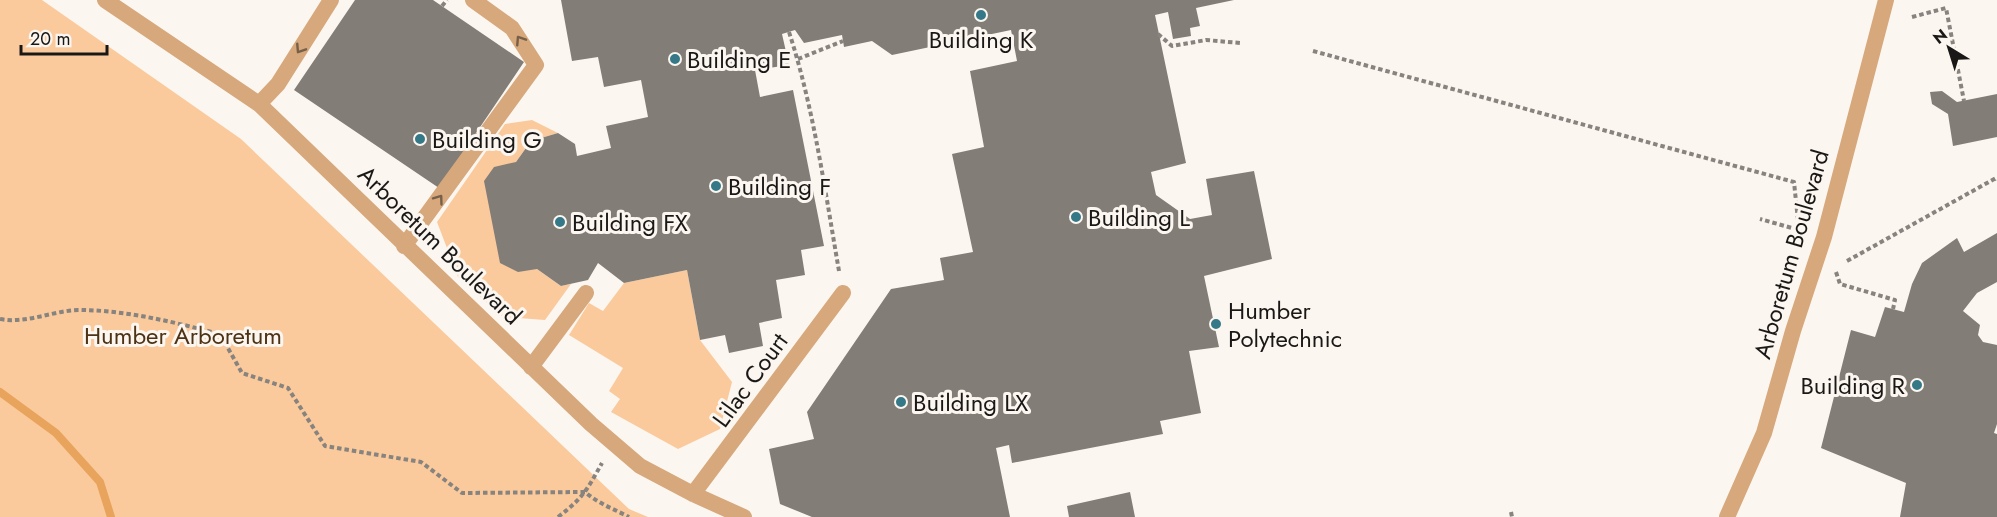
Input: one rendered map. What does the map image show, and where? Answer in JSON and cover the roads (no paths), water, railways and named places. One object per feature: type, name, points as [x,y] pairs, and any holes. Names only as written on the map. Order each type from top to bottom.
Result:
[{"type":"lane","name":"Arboretum Boulevard","points":[[105,0],[259,104],[531,367],[640,466],[693,494],[744,517]]},
{"type":"lane","points":[[259,104],[278,84],[331,0]]},
{"type":"lane","points":[[405,246],[537,65],[512,28],[473,0]]},
{"type":"lane","name":"Arboretum Boulevard","points":[[1727,517],[1764,433],[1793,331],[1824,237],[1886,0]]},
{"type":"lane","points":[[531,367],[586,293]]},
{"type":"lane","name":"Lilac Court","points":[[693,494],[843,293]]},
{"type":"waterway","points":[[0,392],[56,433],[100,482],[111,517]]},
{"type":"place","name":"Building K","points":[[981,15]]},
{"type":"place","name":"Building E","points":[[675,59]]},
{"type":"place","name":"Building G","points":[[420,139]]},
{"type":"place","name":"Building F","points":[[716,186]]},
{"type":"place","name":"Building L","points":[[1076,217]]},
{"type":"place","name":"Building FX","points":[[560,222]]},
{"type":"place","name":"Humber Polytechnic","points":[[1216,324]]},
{"type":"place","name":"Building R","points":[[1917,385]]},
{"type":"place","name":"Building LX","points":[[901,402]]},
{"type":"park label","name":"Humber Arboretum","points":[[183,335]]}]
